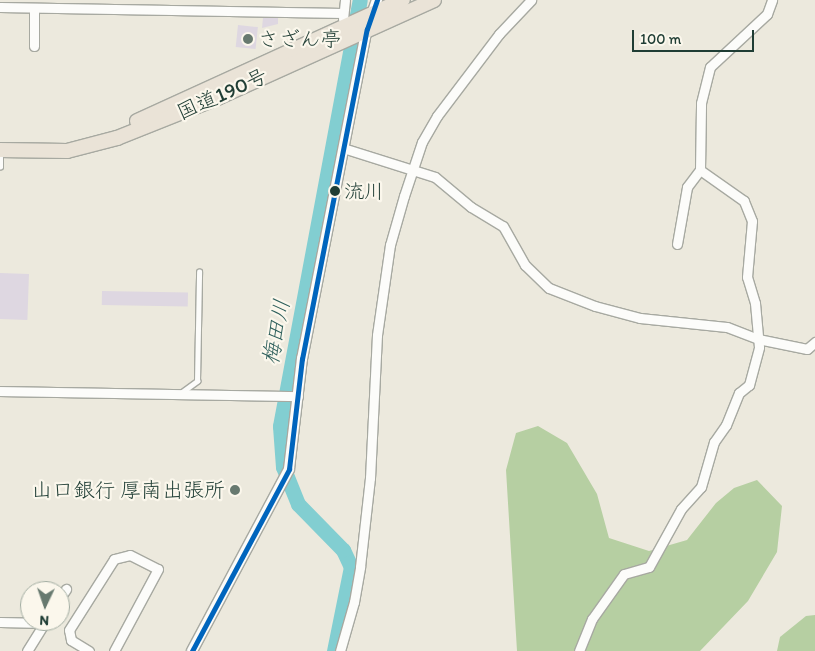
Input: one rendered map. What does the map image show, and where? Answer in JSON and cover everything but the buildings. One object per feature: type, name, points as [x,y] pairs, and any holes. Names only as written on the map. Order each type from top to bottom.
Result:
[{"type":"highway","name":"国道190号","points":[[0,143],[60,143],[97,137],[346,28],[402,0]]},
{"type":"highway","name":"国道190号","points":[[368,18],[434,0]]},
{"type":"highway","name":"国道190号","points":[[0,150],[67,150],[108,141],[208,101],[346,28]]},
{"type":"street","points":[[0,7],[346,28],[346,0]]},
{"type":"street","points":[[340,651],[354,602],[360,567],[370,478],[378,335],[390,245],[422,142],[451,96],[498,34],[531,0]]},
{"type":"street","points":[[677,244],[687,187],[700,170],[701,103],[710,67],[767,14],[772,0]]},
{"type":"street","points":[[34,8],[34,46]]},
{"type":"street","points":[[192,651],[289,469],[288,396],[302,359],[368,18]]},
{"type":"street","points":[[343,148],[413,168],[435,177],[471,207],[503,226],[526,265],[549,288],[595,306],[640,318],[727,327],[758,339],[808,348],[815,342]]},
{"type":"street","points":[[579,651],[592,619],[624,574],[649,567],[681,509],[701,487],[714,442],[726,425],[739,393],[749,385],[758,339],[755,303],[747,277],[752,221],[744,201],[700,170]]},
{"type":"street","points":[[0,391],[288,396]]},
{"type":"street","points":[[89,651],[78,649],[71,640],[69,630],[114,559],[130,555],[158,569],[114,651]]},
{"type":"street","points":[[0,622],[20,622]]},
{"type":"street","points":[[26,651],[39,631]]},
{"type":"lane","points":[[0,150],[0,167]]},
{"type":"lane","points":[[178,394],[197,381],[198,272]]},
{"type":"green space","points":[[538,426],[567,443],[597,494],[609,538],[649,551],[687,540],[716,503],[734,488],[757,480],[782,506],[777,552],[748,601],[700,651],[517,651],[506,470],[516,433]]},
{"type":"green space","points":[[815,615],[815,651],[777,651],[780,637],[806,616]]},
{"type":"waterway","name":"梅田川","points":[[334,651],[351,567],[343,550],[298,504],[283,467],[280,426],[360,0]]},
{"type":"transit line","points":[[192,651],[289,469],[302,359],[367,29],[377,0]]},
{"type":"place","name":"さざん亭","points":[[248,39]]},
{"type":"place","name":"流川","points":[[335,191]]},
{"type":"place","name":"山口銀行 厚南出張所","points":[[235,490]]}]
